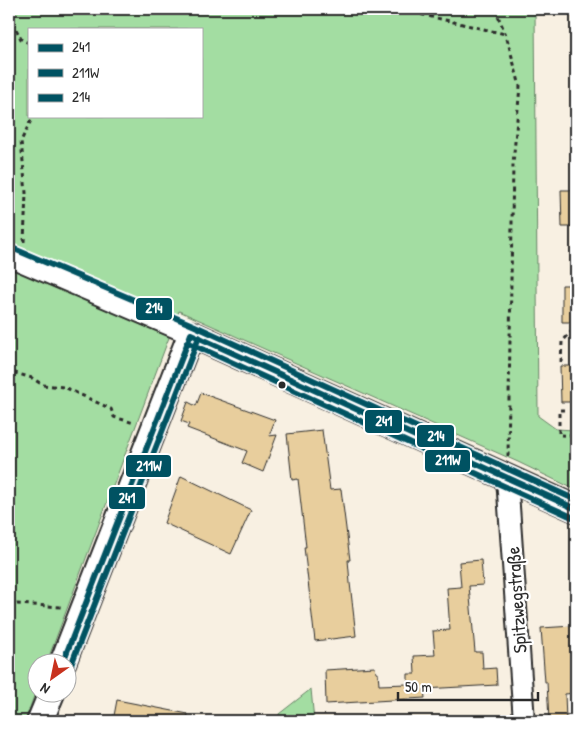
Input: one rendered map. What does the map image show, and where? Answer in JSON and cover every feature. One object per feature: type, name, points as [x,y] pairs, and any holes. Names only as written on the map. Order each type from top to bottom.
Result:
[{"type":"street","points":[[16,259],[508,468],[576,509]]},
{"type":"street","points":[[67,652],[191,334]]},
{"type":"street","name":"Spitzwegstraße","points":[[508,468],[524,721]]},
{"type":"street","points":[[40,721],[48,702]]},
{"type":"path","points":[[398,9],[506,34]]},
{"type":"path","points":[[495,9],[506,34],[520,86],[512,164],[508,468]]},
{"type":"path","points":[[9,15],[21,39],[28,42]]},
{"type":"path","points":[[16,259],[26,193],[21,141],[32,118]]},
{"type":"path","points":[[561,362],[562,342],[571,332]]},
{"type":"path","points":[[9,367],[15,373],[32,378],[43,385],[64,386],[111,409],[114,417],[154,429]]},
{"type":"path","points":[[564,410],[558,410],[559,435],[576,436]]},
{"type":"path","points":[[9,606],[17,604],[85,608]]},
{"type":"green space","points":[[9,9],[535,9],[538,416],[556,429],[576,430],[576,490],[518,462],[179,311],[51,652],[28,652],[28,702],[32,702],[25,721],[9,721]]},
{"type":"green space","points":[[311,689],[314,721],[279,721],[279,714]]},
{"type":"building","points":[[561,190],[576,190],[576,227],[562,227]]},
{"type":"building","points":[[562,285],[576,285],[576,322],[562,322]]},
{"type":"building","points":[[560,366],[576,366],[576,402],[561,402]]},
{"type":"building","points":[[201,393],[275,420],[269,436],[277,435],[263,472],[242,463],[247,451],[187,428],[189,424],[181,421],[188,402],[196,406]]},
{"type":"building","points":[[322,430],[330,490],[341,489],[350,560],[348,560],[356,636],[315,641],[298,479],[292,480],[287,434]]},
{"type":"building","points":[[181,476],[251,510],[231,554],[164,523]]},
{"type":"building","points":[[481,560],[483,585],[469,586],[475,652],[482,652],[483,669],[496,668],[497,685],[424,689],[425,698],[326,704],[325,670],[375,667],[376,673],[378,673],[379,685],[408,684],[408,674],[415,674],[414,656],[435,655],[433,631],[450,630],[447,588],[461,587],[459,562]]},
{"type":"building","points":[[573,626],[576,651],[576,693],[565,694],[566,721],[549,721],[541,628]]},
{"type":"building","points":[[117,700],[188,714],[187,721],[113,721]]},
{"type":"transit line","name":"214","points":[[12,248],[195,326],[576,500]]},
{"type":"transit line","name":"241","points":[[191,334],[576,509]]},
{"type":"transit line","name":"241","points":[[67,652],[191,334]]},
{"type":"transit line","name":"211W","points":[[76,652],[199,337]]},
{"type":"transit line","name":"211W","points":[[187,342],[572,517]]}]
